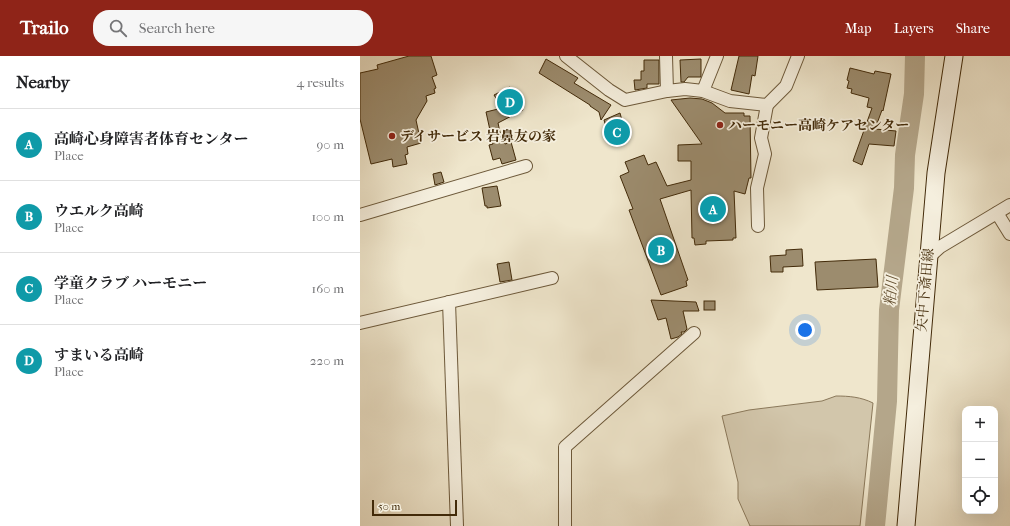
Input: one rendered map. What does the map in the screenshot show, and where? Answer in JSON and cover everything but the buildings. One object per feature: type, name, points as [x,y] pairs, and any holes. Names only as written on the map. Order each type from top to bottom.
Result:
[{"type":"street","points":[[566,56],[580,60],[609,90],[625,100],[666,91],[685,89],[703,91],[730,101],[767,105]]},
{"type":"street","points":[[666,56],[666,91]]},
{"type":"street","points":[[703,91],[717,56]]},
{"type":"street","points":[[758,226],[757,188],[765,154],[761,138],[767,105],[786,86],[798,56]]},
{"type":"street","name":"矢中下斎田線","points":[[906,526],[936,172],[954,56]]},
{"type":"street","points":[[360,215],[526,166]]},
{"type":"street","points":[[928,258],[940,247],[1010,205]]},
{"type":"street","points":[[997,213],[1010,234]]},
{"type":"street","points":[[360,323],[552,278]]},
{"type":"street","points":[[449,302],[457,526]]},
{"type":"street","points":[[565,526],[565,447],[694,333]]},
{"type":"shaded area","points":[[836,396],[855,397],[873,403],[860,526],[750,526],[738,499],[738,482],[722,416],[749,410],[822,401]]},
{"type":"waterway","name":"粕川","points":[[875,526],[887,401],[889,310],[904,188],[905,155],[914,94],[915,56]]},
{"type":"place","name":"すまいる高崎","points":[[510,102]]},
{"type":"place","name":"ハーモニー高崎ケアセンター","points":[[720,125]]},
{"type":"place","name":"学童クラブ ハーモニー","points":[[617,132]]},
{"type":"place","name":"デイサービス 岩鼻友の家","points":[[392,136]]},
{"type":"place","name":"高崎心身障害者体育センター","points":[[713,209]]},
{"type":"place","name":"ウエルク高崎","points":[[661,250]]}]
